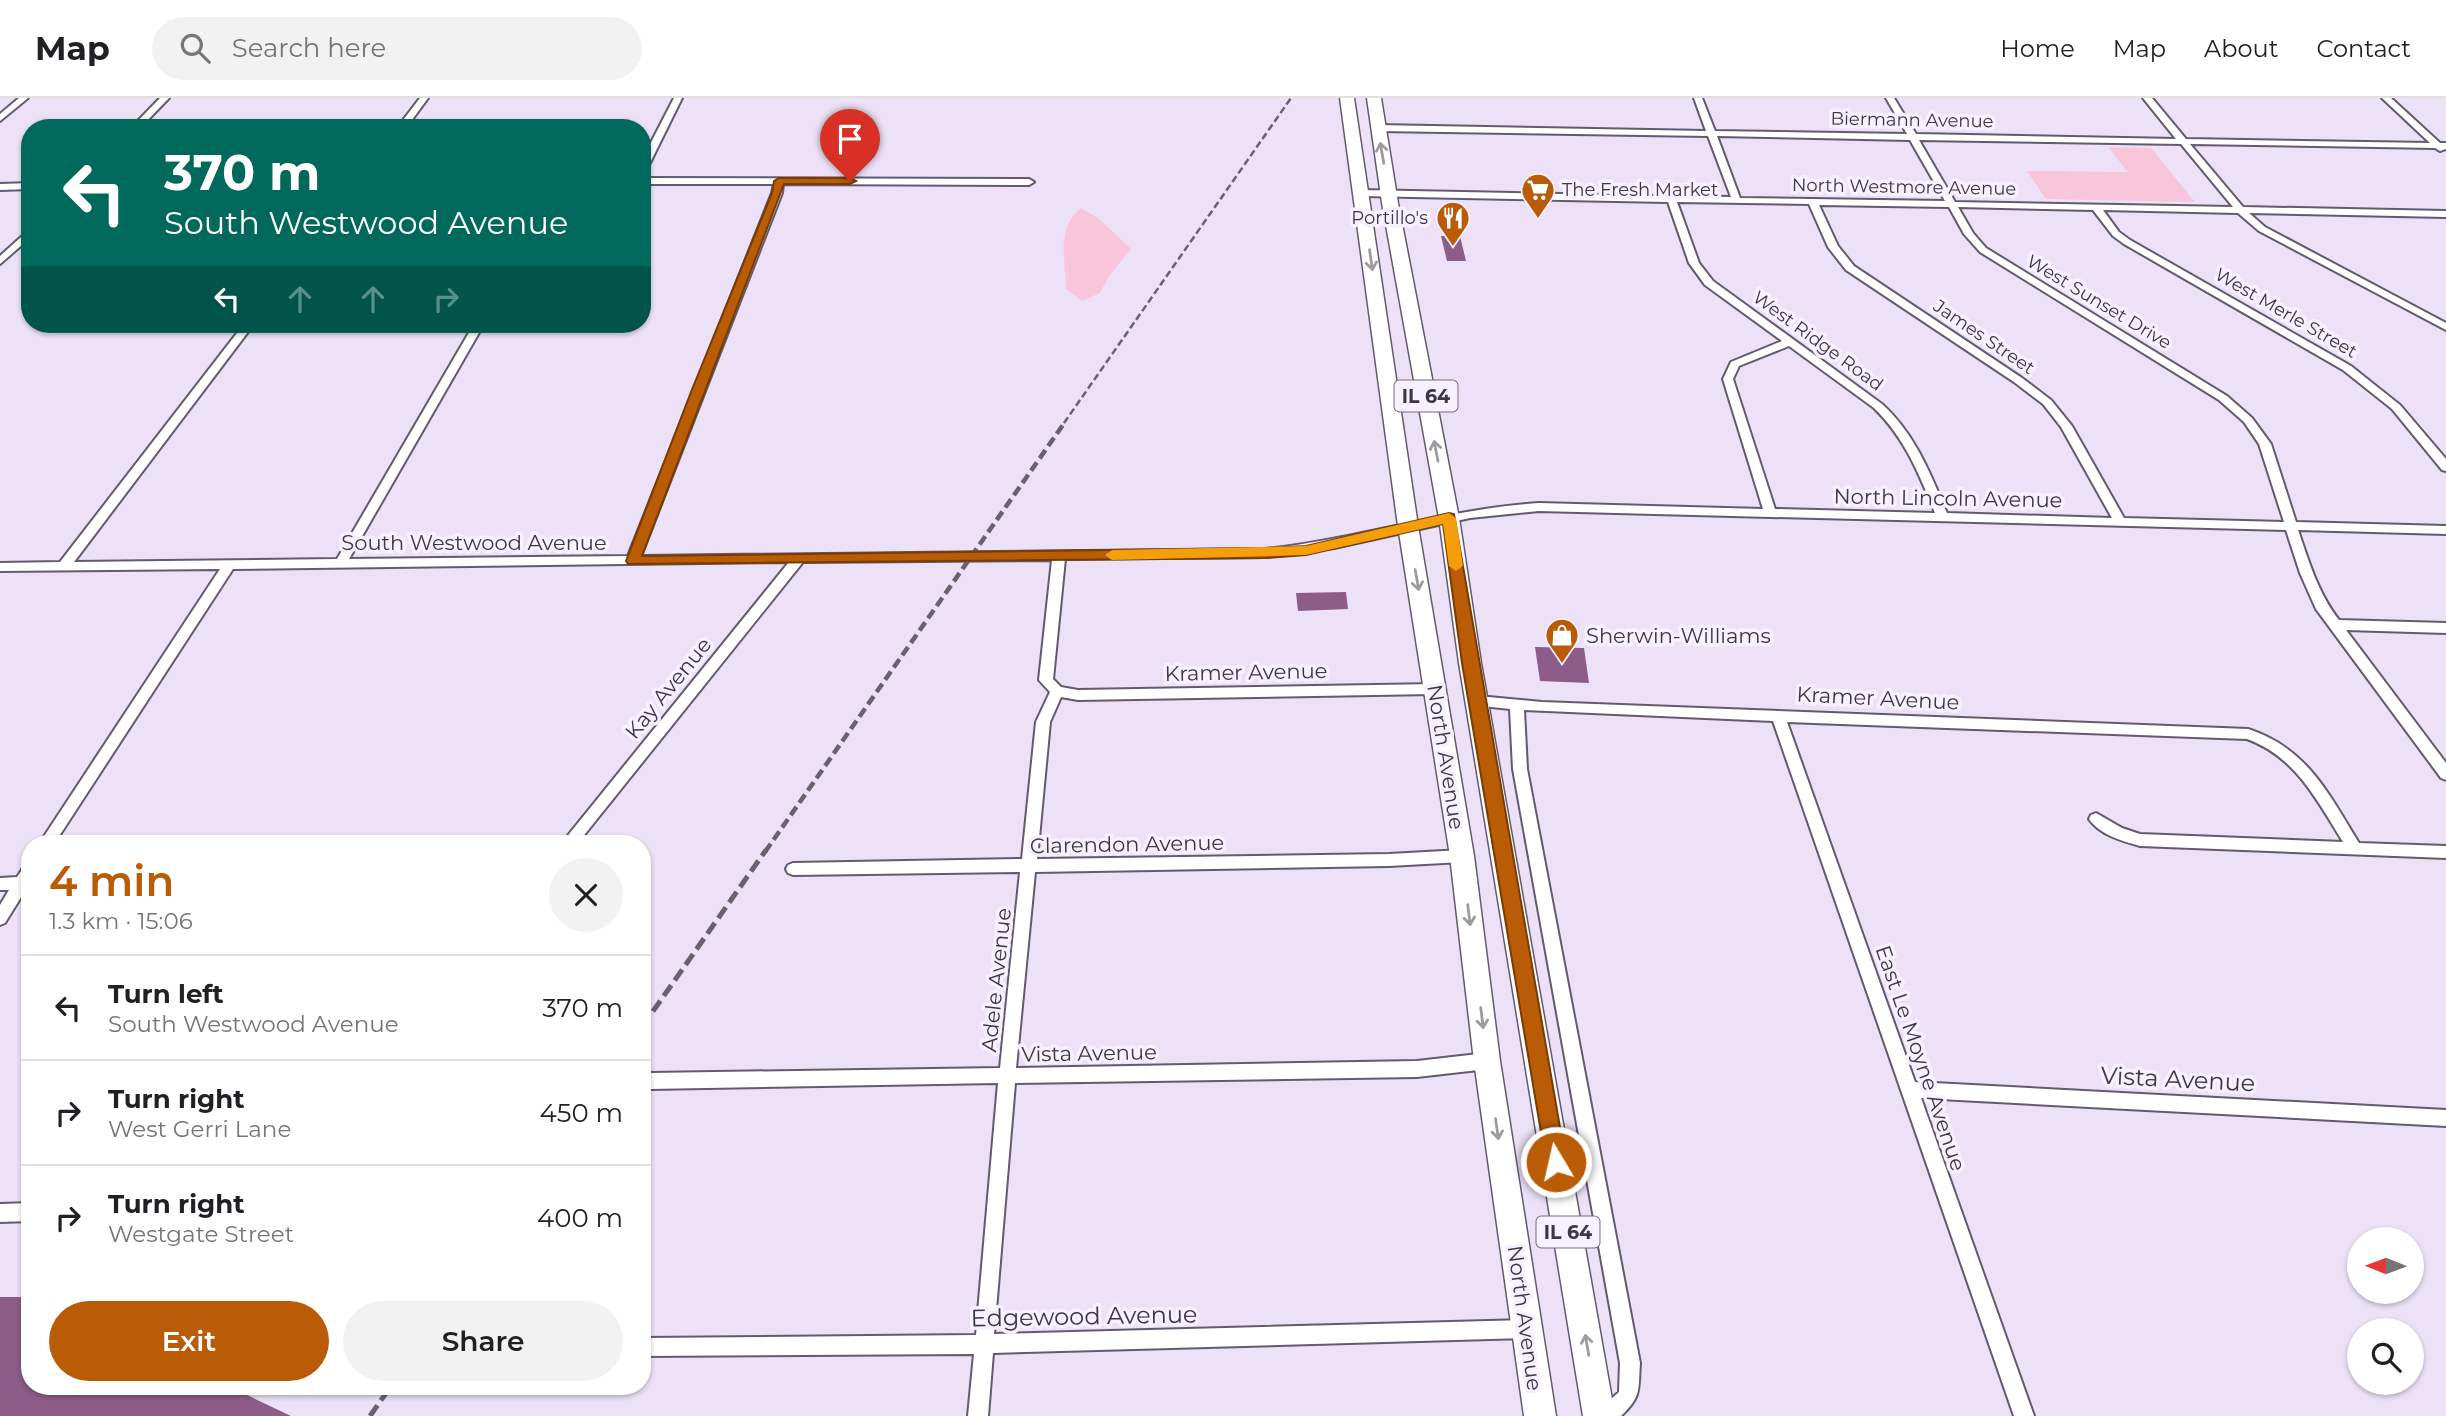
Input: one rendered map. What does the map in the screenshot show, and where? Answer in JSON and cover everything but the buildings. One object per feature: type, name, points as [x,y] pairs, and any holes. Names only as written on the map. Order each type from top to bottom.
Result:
[{"type":"main road","name":"North Avenue","points":[[1347,98],[1408,526],[1462,856],[1487,1061],[1540,1416]]},
{"type":"main road","name":"North Avenue","points":[[1374,98],[1449,518],[1600,1416]]},
{"type":"street","points":[[0,118],[24,98]]},
{"type":"street","points":[[144,119],[165,98]]},
{"type":"street","points":[[408,119],[424,98]]},
{"type":"street","points":[[651,151],[678,98]]},
{"type":"street","points":[[1698,98],[1736,199]]},
{"type":"street","name":"West Sunset Drive","points":[[1890,98],[1969,234],[1988,254],[2202,385],[2240,412],[2265,444],[2312,592],[2445,773]]},
{"type":"street","points":[[2147,98],[2240,210],[2269,234],[2446,327]]},
{"type":"street","points":[[2386,98],[2442,146],[2446,154]]},
{"type":"street","name":"Biermann Avenue","points":[[1378,128],[1710,131],[2442,146]]},
{"type":"street","points":[[651,181],[1029,182]]},
{"type":"street","points":[[633,561],[777,193],[779,181]]},
{"type":"street","points":[[0,187],[21,186]]},
{"type":"street","name":"North Westmore Avenue","points":[[1361,193],[2446,214]]},
{"type":"street","name":"West Ridge Road","points":[[1671,197],[1700,273],[1725,296],[1896,422],[1910,440],[1943,517]]},
{"type":"street","name":"James Street","points":[[1812,200],[1833,247],[1850,268],[2047,402],[2066,426],[2120,521]]},
{"type":"street","name":"West Merle Street","points":[[2096,206],[2116,234],[2127,242],[2324,354],[2369,383],[2396,407],[2446,467]]},
{"type":"street","points":[[0,261],[21,241]]},
{"type":"street","points":[[62,567],[242,333]]},
{"type":"street","points":[[341,562],[474,333]]},
{"type":"street","points":[[1770,512],[1728,379],[1735,364],[1789,342]]},
{"type":"street","name":"North Lincoln Avenue","points":[[1449,518],[1539,507],[2446,530]]},
{"type":"street","name":"South Westwood Avenue","points":[[0,568],[1306,551],[1449,518]]},
{"type":"street","points":[[1057,691],[1046,680],[1059,556]]},
{"type":"street","name":"Kay Avenue","points":[[575,835],[799,559]]},
{"type":"street","points":[[52,835],[229,565]]},
{"type":"street","points":[[2336,625],[2446,628]]},
{"type":"street","name":"Kramer Avenue","points":[[1057,691],[1078,695],[1436,689]]},
{"type":"street","name":"Adele Avenue","points":[[978,1416],[1007,1077],[1043,722],[1057,691]]},
{"type":"street","name":"Kramer Avenue","points":[[1478,701],[1517,705],[2238,733],[2275,744],[2288,752],[2307,774],[2355,848]]},
{"type":"street","points":[[1517,705],[1520,769],[1630,1363],[1629,1396],[1607,1416]]},
{"type":"street","name":"East Le Moyne Avenue","points":[[1778,715],[2024,1416]]},
{"type":"street","points":[[2096,819],[2117,833],[2140,840],[2446,852]]},
{"type":"street","name":"Clarendon Avenue","points":[[793,869],[1029,867],[1389,860],[1462,856]]},
{"type":"street","points":[[0,884],[21,883]]},
{"type":"street","points":[[0,918],[21,889]]},
{"type":"street","name":"Vista Avenue","points":[[651,1081],[1417,1069],[1487,1061]]},
{"type":"street","name":"Vista Avenue","points":[[1908,1089],[2446,1118]]},
{"type":"street","points":[[0,1213],[21,1212]]},
{"type":"street","name":"Edgewood Avenue","points":[[651,1347],[985,1344],[1527,1329]]},
{"type":"shaded area","points":[[2108,147],[2151,148],[2195,202],[2046,199],[2027,171],[2128,172]]},
{"type":"shaded area","points":[[1081,208],[1098,218],[1131,249],[1109,276],[1100,293],[1082,301],[1066,289],[1064,245],[1068,225]]},
{"type":"railway","points":[[1064,423],[1291,98]]},
{"type":"railway","points":[[765,852],[1065,422]]},
{"type":"railway","points":[[651,1014],[766,850]]},
{"type":"railway","points":[[370,1416],[385,1395]]},
{"type":"slow traffic","points":[[1112,555],[1306,551],[1449,518],[1456,566]]},
{"type":"place","name":"The Fresh Market","points":[[1538,220]]},
{"type":"place","name":"Portillo's","points":[[1453,248]]},
{"type":"place","name":"Sherwin-Williams","points":[[1562,665]]},
{"type":"route","points":[[850,181],[779,181],[777,193],[633,561],[1306,551],[1449,518],[1470,663],[1556,1162]]}]
